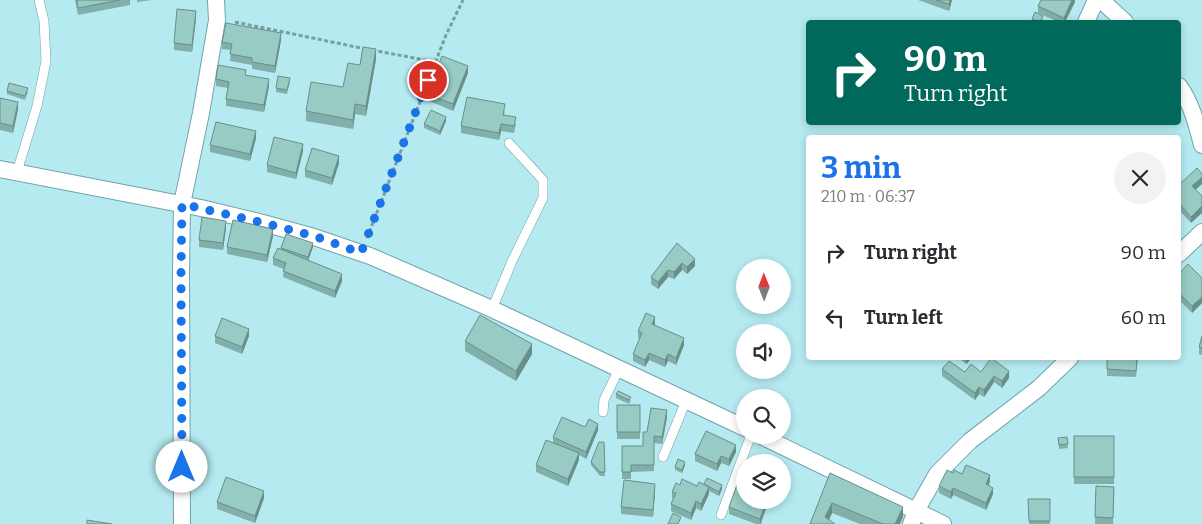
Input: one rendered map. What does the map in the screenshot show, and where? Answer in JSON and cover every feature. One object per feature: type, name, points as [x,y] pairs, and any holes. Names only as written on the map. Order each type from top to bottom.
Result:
[{"type":"street","points":[[182,524],[182,204],[201,113],[217,20],[216,0]]},
{"type":"street","points":[[1087,20],[1096,0]]},
{"type":"street","points":[[1101,0],[1123,20]]},
{"type":"street","points":[[1181,89],[1185,94],[1198,128],[1202,145]]},
{"type":"street","points":[[0,169],[182,204],[314,236],[361,253],[492,309],[736,424]]},
{"type":"street","points":[[1181,252],[1202,232]]},
{"type":"street","points":[[913,518],[937,474],[970,441],[1039,388],[1068,360]]},
{"type":"street","points":[[776,444],[913,518],[943,524]]},
{"type":"lane","points":[[17,172],[37,106],[46,61],[44,21],[39,0]]},
{"type":"lane","points":[[492,309],[513,259],[543,198],[543,180],[509,143]]},
{"type":"lane","points":[[603,412],[604,400],[619,369]]},
{"type":"lane","points":[[663,457],[686,401]]},
{"type":"lane","points":[[721,515],[748,444]]},
{"type":"path","points":[[361,253],[435,62],[462,0]]},
{"type":"path","points":[[217,20],[435,62]]},
{"type":"building","points":[[77,0],[120,0],[78,8]]},
{"type":"building","points":[[936,0],[950,0],[949,4]]},
{"type":"building","points":[[1041,0],[1072,0],[1064,18],[1038,6]]},
{"type":"building","points":[[177,9],[196,11],[192,45],[174,43]]},
{"type":"building","points":[[1035,12],[1043,16],[1041,20],[1032,19]]},
{"type":"building","points":[[226,23],[281,33],[275,66],[252,62],[252,58],[230,54],[232,44],[222,42]]},
{"type":"building","points":[[363,47],[376,49],[366,106],[355,104],[353,120],[306,111],[311,82],[343,87],[348,63],[360,65]]},
{"type":"building","points":[[442,56],[468,66],[453,104],[427,94]]},
{"type":"building","points":[[218,65],[246,70],[245,75],[269,79],[264,105],[226,99],[229,82],[216,79]]},
{"type":"building","points":[[278,76],[290,78],[287,90],[276,88]]},
{"type":"building","points":[[9,83],[28,88],[25,96],[7,91]]},
{"type":"building","points":[[467,97],[505,104],[503,115],[516,117],[514,126],[501,124],[499,133],[461,126]]},
{"type":"building","points":[[0,98],[18,102],[13,126],[0,123]]},
{"type":"building","points":[[431,110],[446,117],[440,131],[424,124]]},
{"type":"building","points":[[216,122],[256,131],[250,154],[210,145]]},
{"type":"building","points":[[274,137],[303,144],[296,173],[267,165]]},
{"type":"building","points":[[312,148],[339,156],[332,178],[305,170]]},
{"type":"building","points":[[1197,168],[1202,174],[1202,177],[1192,186],[1202,196],[1202,206],[1191,217],[1181,205],[1181,183]]},
{"type":"building","points":[[202,217],[226,221],[223,243],[199,240]]},
{"type":"building","points":[[233,220],[273,229],[267,255],[227,247]]},
{"type":"building","points":[[286,234],[313,243],[308,257],[281,248]]},
{"type":"building","points":[[677,243],[695,259],[687,267],[682,263],[674,272],[668,270],[658,282],[651,277]]},
{"type":"building","points":[[278,248],[342,274],[335,291],[283,271],[286,263],[273,258]]},
{"type":"building","points":[[1188,264],[1202,278],[1202,297],[1192,306],[1181,295],[1181,272]]},
{"type":"building","points":[[646,313],[655,317],[652,324],[684,338],[676,358],[668,354],[665,360],[649,353],[645,360],[633,354],[642,333],[638,331]]},
{"type":"building","points":[[480,315],[532,344],[516,371],[465,341]]},
{"type":"building","points":[[222,318],[249,329],[242,347],[215,336]]},
{"type":"building","points":[[1202,336],[1202,348],[1199,347]]},
{"type":"building","points":[[990,360],[994,360],[1009,371],[1002,381],[994,376],[984,390],[979,387],[975,393],[942,369],[949,361],[965,372],[971,364],[981,372]]},
{"type":"building","points":[[1107,360],[1137,360],[1136,371],[1107,369]]},
{"type":"building","points":[[618,391],[631,397],[629,400],[616,394]]},
{"type":"building","points":[[617,405],[640,405],[640,432],[617,432]]},
{"type":"building","points":[[651,408],[667,410],[662,437],[654,436],[654,465],[631,465],[631,472],[622,472],[622,446],[643,446],[643,432],[647,432]]},
{"type":"building","points":[[562,417],[585,427],[589,419],[598,424],[586,452],[553,437]]},
{"type":"building","points":[[706,431],[736,445],[729,459],[721,456],[717,464],[695,454]]},
{"type":"building","points":[[1074,436],[1114,436],[1114,477],[1074,477]]},
{"type":"building","points":[[1067,437],[1068,444],[1059,445],[1058,438]]},
{"type":"building","points":[[546,440],[579,453],[568,479],[536,465]]},
{"type":"building","points":[[599,442],[604,442],[605,472],[600,472],[591,462]]},
{"type":"building","points":[[678,459],[685,462],[682,470],[675,467]]},
{"type":"building","points":[[966,465],[990,475],[986,484],[993,488],[986,503],[953,488],[951,492],[939,486],[947,470],[953,473],[954,470],[962,474]]},
{"type":"building","points":[[830,473],[903,507],[895,524],[883,524],[832,503],[825,517],[835,524],[810,524]]},
{"type":"building","points":[[226,477],[264,491],[255,516],[217,502]]},
{"type":"building","points":[[707,478],[722,485],[719,492],[704,484]]},
{"type":"building","points":[[682,479],[697,486],[699,482],[709,487],[701,504],[696,501],[691,513],[671,504],[676,493],[672,492],[676,483],[680,485]]},
{"type":"building","points":[[624,480],[655,484],[653,510],[621,507]]},
{"type":"building","points":[[1096,486],[1114,487],[1113,518],[1095,517]]},
{"type":"building","points":[[736,488],[736,509],[764,509],[760,519],[729,507]]},
{"type":"building","points":[[1028,499],[1050,499],[1050,521],[1029,521]]},
{"type":"building","points":[[673,513],[681,517],[678,524],[668,524]]},
{"type":"building","points":[[87,520],[112,524],[87,524]]},
{"type":"route","points":[[182,467],[182,204],[314,236],[361,253],[428,80]]}]
